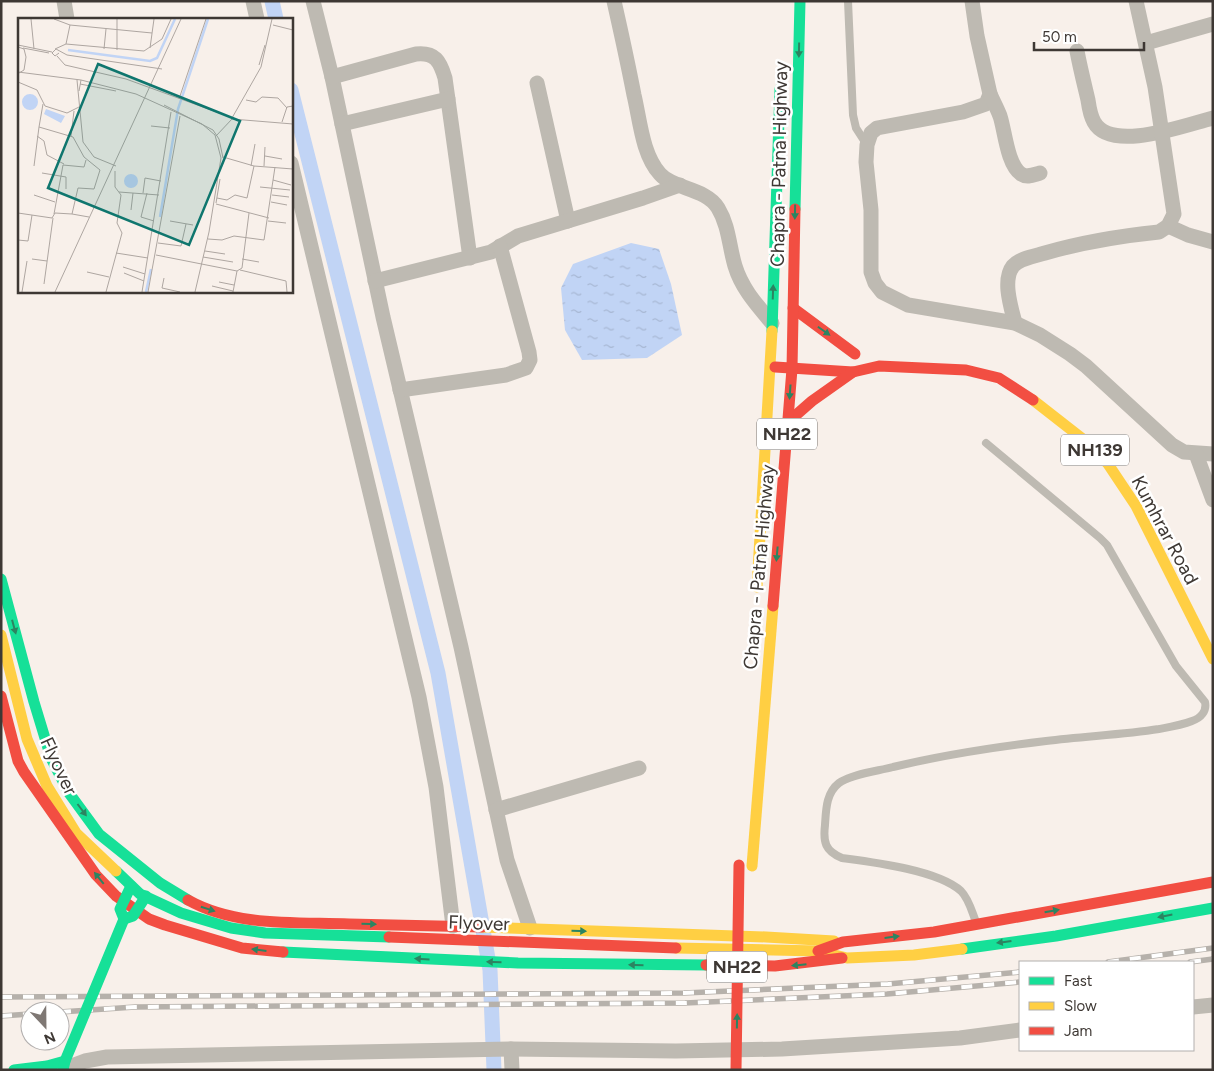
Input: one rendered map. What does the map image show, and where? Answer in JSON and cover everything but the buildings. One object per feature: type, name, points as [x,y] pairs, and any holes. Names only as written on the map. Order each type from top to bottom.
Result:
[{"type":"main road","name":"Chapra - Patna Highway","points":[[752,870],[792,369],[797,352],[793,308],[800,1]]},
{"type":"main road","name":"Chapra - Patna Highway","points":[[756,603],[772,351],[780,79]]},
{"type":"main road","points":[[793,308],[855,354]]},
{"type":"main road","points":[[772,351],[797,352]]},
{"type":"main road","name":"Kumhrar Road","points":[[837,353],[855,354],[879,366]]},
{"type":"main road","name":"Kumhrar Road","points":[[771,367],[853,372],[879,366],[966,370],[999,378],[1018,388],[1088,443],[1108,464],[1136,506],[1213,659]]},
{"type":"main road","points":[[788,422],[853,372]]},
{"type":"main road","points":[[1,579],[51,758],[68,793],[99,834],[160,883],[203,908],[235,917],[277,922],[530,928],[766,937],[843,942],[934,932],[1213,882]]},
{"type":"main road","name":"Flyover","points":[[1,635],[27,739],[47,786],[62,812],[76,833],[140,894],[181,912],[231,928],[265,934],[818,951],[847,958]]},
{"type":"main road","points":[[1,696],[8,751],[18,761],[96,876],[116,896],[149,919],[255,950],[470,962],[775,966],[847,958],[914,955],[1056,936],[1213,908]]},
{"type":"main road","name":"NH22","points":[[736,1070],[739,860]]},
{"type":"main road","points":[[14,1070],[47,1066],[63,1067],[124,919],[120,909],[131,886]]},
{"type":"main road","points":[[124,919],[133,916],[146,896]]},
{"type":"main road","name":"NH22","points":[[752,924],[752,972]]},
{"type":"main road","name":"Flyover","points":[[818,951],[843,942]]},
{"type":"main road","points":[[751,1041],[751,1060]]},
{"type":"street","points":[[64,1],[68,18]]},
{"type":"street","points":[[253,1],[257,18]]},
{"type":"street","points":[[312,1],[332,77],[375,281],[461,647],[507,860],[530,928]]},
{"type":"street","points":[[614,1],[644,139],[653,165],[661,176],[705,196],[717,206],[726,224],[735,267],[741,281],[749,296],[772,322]]},
{"type":"street","points":[[972,1],[976,36],[990,94],[1000,117],[1011,160],[1015,168],[1022,175],[1029,176],[1040,173]]},
{"type":"street","points":[[1015,323],[1007,292],[1013,266],[1026,259],[1078,244],[1159,232],[1168,226],[1174,214],[1146,43],[1136,1]]},
{"type":"street","points":[[1146,43],[1213,24]]},
{"type":"street","points":[[1077,51],[1090,111],[1094,122],[1102,132],[1112,135],[1137,137],[1213,118]]},
{"type":"street","points":[[332,77],[399,58],[426,53],[435,57],[441,66],[448,99],[470,258]]},
{"type":"street","points":[[537,83],[568,221]]},
{"type":"street","points":[[990,94],[986,104],[977,108],[877,128],[871,133],[867,145],[866,162],[871,210],[871,272],[875,283],[882,292],[908,305],[1015,323],[1070,354],[1172,444],[1184,452],[1213,454]]},
{"type":"street","points":[[342,124],[448,99]]},
{"type":"street","points":[[292,166],[419,697],[459,926]]},
{"type":"street","points":[[375,281],[491,252],[518,236],[680,184]]},
{"type":"street","points":[[1168,226],[1188,235],[1213,242]]},
{"type":"street","points":[[400,390],[506,375],[526,368],[530,360],[527,343],[500,246]]},
{"type":"street","points":[[1196,454],[1213,500]]},
{"type":"street","points":[[496,810],[639,768]]},
{"type":"street","points":[[1194,1007],[1213,1005]]},
{"type":"street","points":[[63,1067],[84,1066],[107,1057],[468,1050],[676,1051],[782,1049],[960,1038],[1019,1030]]},
{"type":"street","points":[[511,1050],[512,1070]]},
{"type":"lane","points":[[848,1],[853,116],[856,128],[867,145]]},
{"type":"lane","points":[[977,925],[967,899],[961,891],[949,882],[906,870],[842,858],[832,854],[825,841],[824,830],[827,802],[838,784],[859,776],[937,757],[1046,740],[1116,735],[1177,725],[1193,721],[1202,715],[1206,708],[1205,702],[1176,666],[1107,545],[986,443]]},
{"type":"water","points":[[631,243],[659,249],[671,284],[682,335],[647,358],[582,360],[565,330],[561,288],[573,264]]},
{"type":"waterway","points":[[272,1],[276,18]]},
{"type":"waterway","points":[[292,94],[438,673],[490,970],[494,1070]]},
{"type":"railway","points":[[1116,961],[1213,948]]},
{"type":"railway","points":[[1194,961],[1213,959]]},
{"type":"railway","points":[[1,997],[684,993],[888,984],[1019,972]]},
{"type":"railway","points":[[70,1011],[135,1007],[685,1003],[887,994],[1019,982]]},
{"type":"railway","points":[[1,1016],[20,1015]]},
{"type":"traffic: fast","points":[[795,209],[800,1]]},
{"type":"traffic: fast","points":[[772,331],[780,89]]},
{"type":"traffic: fast","points":[[1,579],[51,758],[69,793],[99,834],[160,883],[188,900]]},
{"type":"traffic: fast","points":[[116,871],[140,894],[181,913],[231,928],[265,933],[389,937]]},
{"type":"traffic: fast","points":[[63,1070],[65,1061],[124,919],[120,909],[131,886]]},
{"type":"traffic: fast","points":[[124,919],[133,916],[146,896]]},
{"type":"traffic: fast","points":[[962,949],[1056,936],[1213,908]]},
{"type":"traffic: fast","points":[[283,952],[518,963],[706,965]]},
{"type":"traffic: fast","points":[[14,1070],[47,1066],[65,1061]]},
{"type":"traffic: slow","points":[[757,587],[772,331]]},
{"type":"traffic: slow","points":[[1033,400],[1088,443],[1108,464],[1136,506],[1213,659]]},
{"type":"traffic: slow","points":[[752,866],[773,606]]},
{"type":"traffic: slow","points":[[1,635],[27,739],[47,786],[76,833],[116,871]]},
{"type":"traffic: slow","points":[[482,927],[834,941]]},
{"type":"traffic: slow","points":[[676,948],[818,951],[847,958],[914,955],[962,949]]},
{"type":"traffic: jam","points":[[773,606],[792,369],[795,209]]},
{"type":"traffic: jam","points":[[793,308],[855,354]]},
{"type":"traffic: jam","points":[[775,367],[853,372],[879,366],[966,370],[999,378],[1033,400]]},
{"type":"traffic: jam","points":[[788,422],[812,401],[853,372]]},
{"type":"traffic: jam","points":[[1,696],[18,761],[24,772],[96,875],[116,896],[149,919],[165,925],[242,948],[283,952]]},
{"type":"traffic: jam","points":[[736,1070],[739,865]]},
{"type":"traffic: jam","points":[[818,951],[843,942],[934,932],[1213,882]]},
{"type":"traffic: jam","points":[[188,900],[226,915],[267,921],[482,927]]},
{"type":"traffic: jam","points":[[389,937],[676,948]]},
{"type":"traffic: jam","points":[[706,965],[775,966],[842,958]]}]
